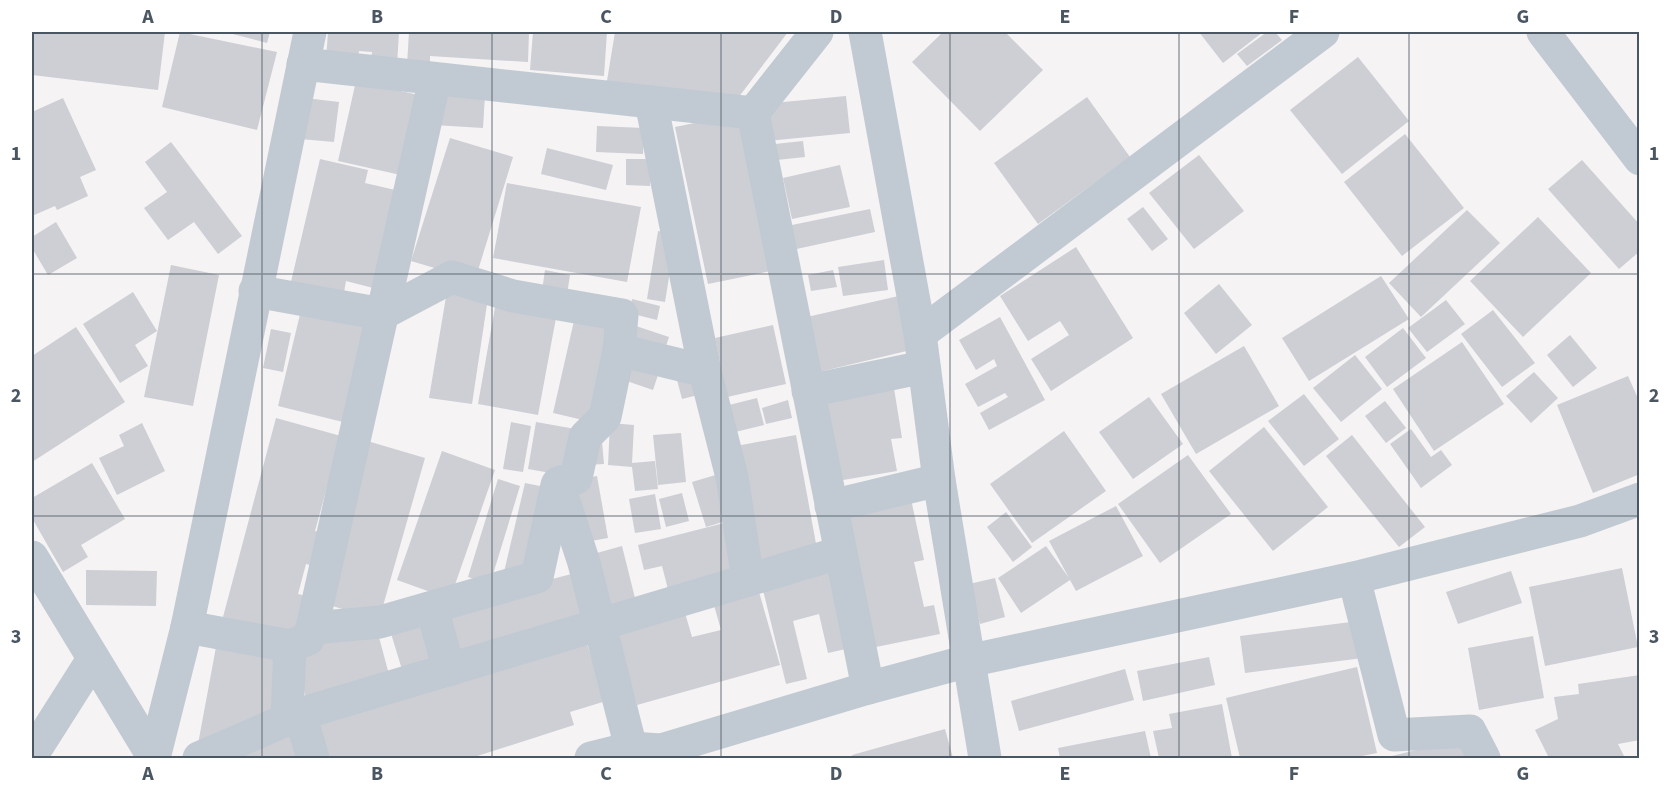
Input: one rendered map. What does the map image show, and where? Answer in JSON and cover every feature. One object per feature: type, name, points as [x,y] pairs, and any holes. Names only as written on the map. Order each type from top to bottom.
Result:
[{"type":"street","points":[[154,758],[187,627],[309,32]]},
{"type":"street","points":[[817,32],[753,113],[839,553],[868,688]]},
{"type":"street","points":[[866,32],[920,334],[939,480],[985,759]]},
{"type":"street","points":[[920,334],[1323,32]]},
{"type":"street","points":[[1543,32],[1640,159]]},
{"type":"street","points":[[303,64],[753,113]]},
{"type":"street","points":[[314,759],[293,716],[301,637],[382,314],[435,79]]},
{"type":"street","points":[[651,102],[705,371],[732,477],[748,580]]},
{"type":"street","points":[[255,291],[382,314],[452,277],[513,296],[622,315],[619,350],[605,417],[585,437],[576,478],[558,483]]},
{"type":"street","points":[[619,350],[705,371]]},
{"type":"street","points":[[808,391],[924,367]]},
{"type":"street","points":[[831,506],[939,480]]},
{"type":"street","points":[[187,627],[301,637],[380,622],[537,577],[558,483]]},
{"type":"street","points":[[558,483],[600,624],[631,748]]},
{"type":"street","points":[[591,759],[631,748],[661,750],[868,688],[968,661],[1354,578],[1580,521],[1640,499]]},
{"type":"street","points":[[200,759],[293,716],[839,553]]},
{"type":"street","points":[[32,557],[154,758]]},
{"type":"street","points":[[1354,578],[1394,735],[1470,731],[1484,759]]},
{"type":"street","points":[[432,608],[449,670]]},
{"type":"street","points":[[32,755],[93,659]]},
{"type":"building","points":[[32,32],[165,32],[158,90],[32,75]]},
{"type":"building","points":[[180,32],[277,52],[257,130],[162,107]]},
{"type":"building","points":[[225,32],[270,32],[267,43]]},
{"type":"building","points":[[328,32],[399,32],[397,65],[371,63],[372,52],[359,51],[358,61],[326,59]]},
{"type":"building","points":[[409,32],[529,32],[528,62],[430,56],[430,67],[407,65]]},
{"type":"building","points":[[533,32],[607,32],[604,76],[530,70]]},
{"type":"building","points":[[615,32],[788,32],[738,98],[655,86],[654,95],[606,87]]},
{"type":"building","points":[[943,32],[1005,32],[1043,70],[980,131],[912,62]]},
{"type":"building","points":[[1199,32],[1263,32],[1223,63]]},
{"type":"building","points":[[1267,32],[1275,32],[1282,40],[1247,66],[1237,54]]},
{"type":"building","points":[[1358,57],[1409,121],[1342,174],[1290,110]]},
{"type":"building","points":[[356,81],[423,96],[405,176],[338,161]]},
{"type":"building","points":[[437,91],[485,95],[483,128],[434,125]]},
{"type":"building","points":[[846,96],[850,133],[767,141],[763,104]]},
{"type":"building","points":[[1087,97],[1130,157],[1038,224],[994,163]]},
{"type":"building","points":[[63,98],[96,170],[80,177],[88,196],[57,210],[55,206],[32,216],[32,112]]},
{"type":"building","points":[[305,98],[339,102],[334,142],[300,139]]},
{"type":"building","points":[[739,114],[771,271],[708,284],[675,127]]},
{"type":"building","points":[[597,126],[644,128],[643,154],[596,152]]},
{"type":"building","points":[[1405,134],[1464,208],[1402,256],[1344,182]]},
{"type":"building","points":[[450,138],[513,157],[475,280],[411,261]]},
{"type":"building","points":[[803,141],[805,157],[777,160],[775,144]]},
{"type":"building","points":[[171,142],[242,236],[218,254],[194,222],[168,240],[144,208],[167,192],[145,162]]},
{"type":"building","points":[[547,148],[613,165],[606,190],[541,174]]},
{"type":"building","points":[[1199,155],[1244,211],[1194,249],[1149,193]]},
{"type":"building","points":[[320,159],[368,170],[365,183],[404,192],[381,290],[346,281],[343,298],[290,286]]},
{"type":"building","points":[[626,159],[650,159],[650,186],[626,185]]},
{"type":"building","points":[[1582,160],[1640,225],[1640,251],[1619,269],[1548,189]]},
{"type":"building","points":[[840,165],[850,207],[792,219],[783,178]]},
{"type":"building","points":[[507,183],[641,207],[627,282],[493,258]]},
{"type":"building","points":[[1143,207],[1168,239],[1152,251],[1127,219]]},
{"type":"building","points":[[870,209],[875,232],[792,250],[787,226]]},
{"type":"building","points":[[1467,210],[1500,243],[1421,317],[1389,283]]},
{"type":"building","points":[[1538,217],[1591,273],[1523,337],[1470,281]]},
{"type":"building","points":[[56,222],[77,258],[48,275],[32,248],[32,237]]},
{"type":"building","points":[[658,231],[676,234],[665,302],[647,299]]},
{"type":"building","points":[[1076,247],[1133,338],[1051,391],[1031,359],[1069,335],[1060,321],[1028,341],[1000,296]]},
{"type":"building","points":[[884,260],[888,290],[843,296],[838,267]]},
{"type":"building","points":[[171,265],[219,275],[193,406],[144,397]]},
{"type":"building","points":[[545,270],[570,275],[566,301],[541,298]]},
{"type":"building","points":[[833,270],[837,287],[811,291],[808,275]]},
{"type":"building","points":[[1381,276],[1409,319],[1309,381],[1282,338]]},
{"type":"building","points":[[1219,284],[1252,325],[1216,354],[1184,313]]},
{"type":"building","points":[[448,285],[489,291],[472,404],[429,398]]},
{"type":"building","points":[[133,292],[157,331],[135,345],[148,366],[120,383],[83,324]]},
{"type":"building","points":[[903,295],[915,349],[819,372],[807,317]]},
{"type":"building","points":[[497,296],[558,307],[538,415],[478,404]]},
{"type":"building","points":[[632,299],[660,306],[657,320],[629,313]]},
{"type":"building","points":[[1446,300],[1465,324],[1427,352],[1408,328]]},
{"type":"building","points":[[302,306],[372,323],[347,423],[278,406]]},
{"type":"building","points":[[1493,310],[1535,363],[1502,387],[1461,334]]},
{"type":"building","points":[[576,312],[619,321],[596,423],[553,413]]},
{"type":"building","points":[[1000,317],[1045,400],[989,430],[980,413],[1008,397],[1005,393],[978,407],[965,384],[997,366],[994,359],[976,370],[959,340]]},
{"type":"building","points":[[627,323],[669,337],[661,361],[619,345]]},
{"type":"building","points":[[773,325],[786,384],[727,397],[715,338]]},
{"type":"building","points":[[76,327],[125,402],[32,462],[32,356]]},
{"type":"building","points":[[1403,328],[1426,358],[1387,387],[1365,357]]},
{"type":"building","points":[[271,329],[291,333],[283,372],[263,368]]},
{"type":"building","points":[[1570,335],[1597,368],[1573,387],[1547,355]]},
{"type":"building","points":[[1462,342],[1504,404],[1434,451],[1393,389]]},
{"type":"building","points":[[1244,346],[1279,406],[1196,454],[1161,394]]},
{"type":"building","points":[[623,353],[661,366],[653,390],[615,377]]},
{"type":"building","points":[[1355,355],[1382,389],[1341,422],[1313,388]]},
{"type":"building","points":[[1534,372],[1558,398],[1531,423],[1506,396]]},
{"type":"building","points":[[701,373],[706,393],[682,399],[677,380]]},
{"type":"building","points":[[1628,376],[1640,403],[1640,474],[1593,493],[1557,405]]},
{"type":"building","points":[[893,382],[902,438],[891,439],[897,471],[837,481],[822,394]]},
{"type":"building","points":[[1304,394],[1339,439],[1304,466],[1268,421]]},
{"type":"building","points":[[1149,397],[1183,444],[1133,479],[1099,432]]},
{"type":"building","points":[[757,398],[764,425],[727,434],[721,407]]},
{"type":"building","points":[[788,400],[792,418],[766,424],[762,408]]},
{"type":"building","points":[[1385,401],[1406,428],[1386,443],[1365,416]]},
{"type":"building","points":[[276,418],[341,436],[315,531],[328,534],[320,567],[306,564],[298,594],[315,598],[305,638],[223,617]]},
{"type":"building","points":[[511,422],[531,426],[523,472],[503,469]]},
{"type":"building","points":[[536,422],[581,430],[573,477],[528,469]]},
{"type":"building","points":[[142,423],[165,471],[117,495],[99,458],[124,446],[119,435]]},
{"type":"building","points":[[610,423],[634,425],[632,463],[655,461],[658,489],[635,491],[632,467],[608,465]]},
{"type":"building","points":[[1264,427],[1328,507],[1273,551],[1209,471]]},
{"type":"building","points":[[1411,429],[1431,457],[1441,450],[1452,465],[1421,488],[1390,444]]},
{"type":"building","points":[[1064,431],[1106,491],[1032,543],[990,484]]},
{"type":"building","points":[[681,433],[686,482],[658,485],[653,435]]},
{"type":"building","points":[[796,435],[817,549],[757,560],[736,446]]},
{"type":"building","points":[[1352,435],[1425,527],[1399,547],[1326,456]]},
{"type":"building","points":[[364,440],[425,458],[379,620],[319,602]]},
{"type":"building","points":[[602,442],[604,464],[587,465]]},
{"type":"building","points":[[442,451],[495,470],[450,599],[397,580]]},
{"type":"building","points":[[1188,455],[1231,514],[1160,563],[1118,504]]},
{"type":"building","points":[[92,463],[125,519],[81,545],[88,557],[63,572],[32,518],[32,498]]},
{"type":"building","points":[[722,473],[736,518],[706,527],[692,482]]},
{"type":"building","points":[[597,476],[608,538],[580,543],[569,481]]},
{"type":"building","points":[[498,479],[520,486],[490,584],[468,577]]},
{"type":"building","points":[[525,483],[545,487],[524,576],[504,572]]},
{"type":"building","points":[[682,493],[689,521],[666,527],[659,499]]},
{"type":"building","points":[[655,494],[661,529],[635,533],[629,499]]},
{"type":"building","points":[[911,499],[924,560],[914,562],[924,607],[934,605],[940,634],[871,648],[837,514]]},
{"type":"building","points":[[1116,506],[1143,556],[1076,591],[1070,580],[1021,613],[998,578],[1046,546],[1069,578],[1049,541]]},
{"type":"building","points":[[1006,512],[1032,547],[1013,562],[987,527]]},
{"type":"building","points":[[724,523],[737,576],[669,593],[662,566],[644,570],[638,545]]},
{"type":"building","points":[[622,546],[636,602],[600,612],[586,556]]},
{"type":"building","points":[[830,564],[850,648],[828,653],[819,614],[793,621],[807,679],[786,684],[761,582],[795,583],[809,579],[807,570]]},
{"type":"building","points":[[1622,568],[1638,647],[1545,666],[1529,587]]},
{"type":"building","points":[[86,570],[157,571],[156,606],[86,605]]},
{"type":"building","points":[[583,571],[596,622],[449,659],[436,609]]},
{"type":"building","points":[[1511,571],[1522,603],[1458,624],[1446,592]]},
{"type":"building","points":[[995,578],[1005,617],[980,624],[969,584]]},
{"type":"building","points":[[757,585],[780,665],[637,705],[615,625],[683,606],[692,637],[721,630],[712,598]]},
{"type":"building","points":[[428,614],[444,663],[404,676],[389,627]]},
{"type":"building","points":[[1359,621],[1363,658],[1245,673],[1240,636]]},
{"type":"building","points":[[376,626],[391,682],[308,705],[293,649]]},
{"type":"building","points":[[584,635],[606,701],[570,712],[574,725],[471,758],[322,758],[311,724]]},
{"type":"building","points":[[1533,636],[1544,698],[1479,710],[1468,648]]},
{"type":"building","points":[[216,647],[288,660],[277,718],[196,755]]},
{"type":"building","points":[[1209,657],[1215,685],[1143,701],[1137,671]]},
{"type":"building","points":[[1357,667],[1377,753],[1352,758],[1240,758],[1226,698]]},
{"type":"building","points":[[1125,669],[1134,700],[1019,731],[1011,701]]},
{"type":"building","points":[[1640,675],[1640,740],[1618,744],[1625,758],[1549,758],[1535,730],[1558,719],[1554,697],[1579,694],[1578,684]]},
{"type":"building","points":[[1222,704],[1232,758],[1159,758],[1153,731],[1172,728],[1169,714]]},
{"type":"building","points":[[293,728],[303,758],[224,758]]},
{"type":"building","points":[[945,729],[953,758],[853,758],[852,755]]},
{"type":"building","points":[[1145,731],[1151,758],[1060,758],[1058,748]]},
{"type":"building","points":[[1468,737],[1473,758],[1384,758]]}]
